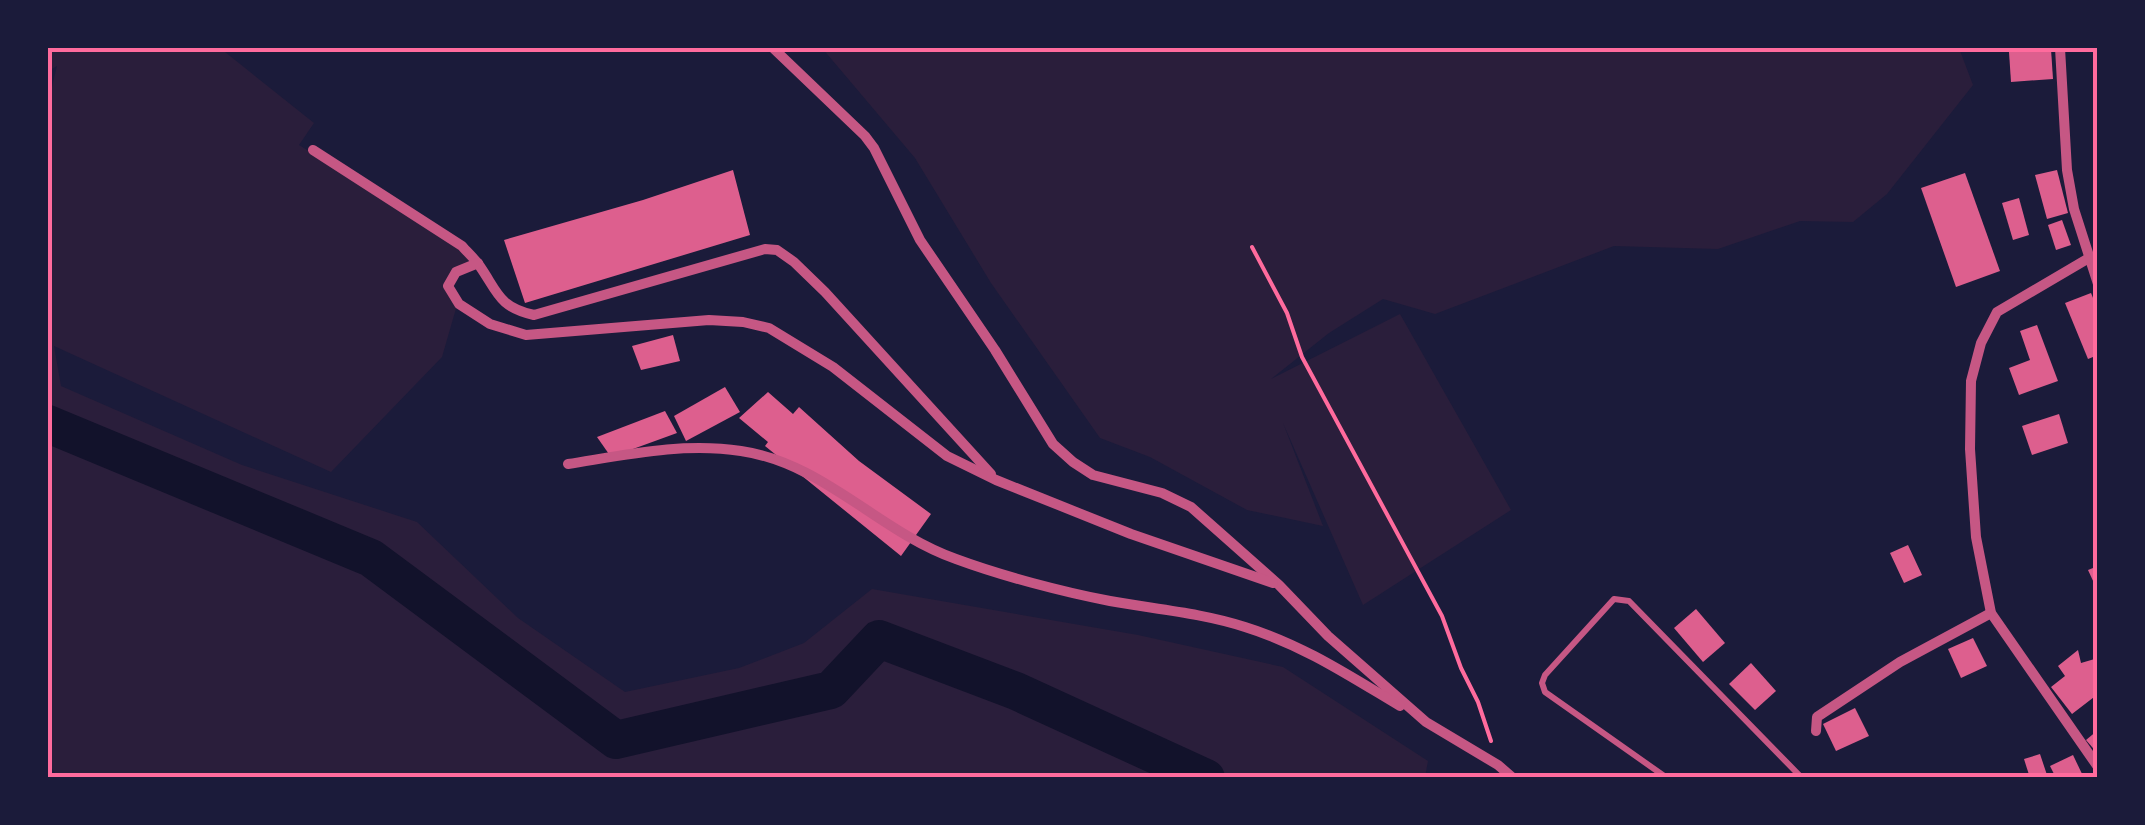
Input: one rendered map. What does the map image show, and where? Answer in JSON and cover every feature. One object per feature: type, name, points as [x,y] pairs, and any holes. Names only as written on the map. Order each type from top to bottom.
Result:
[{"type":"street","points":[[773,48],[874,148],[920,240],[1054,444],[1093,475],[1162,493],[1191,506],[1279,585],[1328,636],[1426,722]]},
{"type":"street","points":[[2060,48],[2067,170],[2074,210],[2098,284]]},
{"type":"street","points":[[313,150],[462,246],[505,304],[518,311],[534,314],[765,248],[777,250],[825,292],[996,480]]},
{"type":"street","points":[[2089,258],[1997,312],[1981,343],[1971,381],[1970,449],[1976,536],[1991,612],[2098,767]]},
{"type":"street","points":[[478,263],[456,272],[448,286],[458,304],[490,324],[526,334],[709,320],[768,328],[833,366],[948,456],[996,480],[1131,534],[1279,585]]},
{"type":"street","points":[[568,464],[680,446],[741,450],[789,462],[912,540],[955,559],[1103,600],[1242,626],[1306,650],[1498,765],[1513,778]]},
{"type":"street","points":[[1816,731],[1817,716],[1900,662],[1991,612]]},
{"type":"lane","points":[[1667,778],[1545,692],[1542,683],[1614,598],[1629,602],[1802,778]]},
{"type":"path","points":[[1252,247],[1287,313],[1302,358],[1442,616],[1478,702],[1498,765]]},
{"type":"shaded area","points":[[48,48],[220,48],[314,123],[299,145],[460,246],[476,263],[446,286],[457,305],[442,357],[331,472],[54,346],[61,386],[242,465],[417,522],[518,618],[625,692],[739,668],[804,643],[872,589],[1138,635],[1283,667],[1428,761],[1425,777],[58,777],[48,763],[48,103],[57,66],[50,70],[48,81]]},
{"type":"shaded area","points":[[822,48],[1959,48],[1973,85],[1887,194],[1853,222],[1800,221],[1718,249],[1614,246],[1435,314],[1383,299],[1329,333],[1271,379],[1400,314],[1511,510],[1363,605],[1283,423],[1323,526],[1247,510],[1150,457],[1100,438],[991,283],[915,158]]},
{"type":"building","points":[[2051,49],[2053,79],[2011,82],[2009,52]]},
{"type":"building","points":[[733,170],[750,235],[525,303],[504,240]]},
{"type":"building","points":[[2057,170],[2068,213],[2047,219],[2035,175]]},
{"type":"building","points":[[1965,173],[2000,271],[1956,287],[1921,188]]},
{"type":"building","points":[[2019,198],[2029,235],[2013,240],[2002,203]]},
{"type":"building","points":[[2062,220],[2071,245],[2056,250],[2048,225]]},
{"type":"building","points":[[2091,293],[2098,310],[2098,355],[2088,359],[2065,303]]},
{"type":"building","points":[[2037,325],[2058,381],[2019,395],[2009,368],[2030,360],[2020,331]]},
{"type":"building","points":[[673,335],[680,361],[641,370],[632,346]]},
{"type":"building","points":[[725,387],[740,412],[686,441],[674,416]]},
{"type":"building","points":[[768,392],[793,414],[799,407],[859,461],[931,514],[901,556],[765,446],[768,442],[739,418]]},
{"type":"building","points":[[665,411],[677,433],[611,457],[597,437]]},
{"type":"building","points":[[2059,414],[2068,443],[2032,455],[2022,426]]},
{"type":"building","points":[[1908,545],[1922,575],[1904,583],[1890,553]]},
{"type":"building","points":[[2098,566],[2098,581],[2094,583],[2088,570]]},
{"type":"building","points":[[1696,609],[1725,643],[1703,662],[1674,628]]},
{"type":"building","points":[[1973,638],[1987,666],[1961,678],[1948,649]]},
{"type":"building","points":[[2078,650],[2081,663],[2098,658],[2098,674],[2094,675],[2098,679],[2098,694],[2072,714],[2051,687],[2065,676],[2058,666]]},
{"type":"building","points":[[1751,663],[1776,691],[1755,710],[1729,684]]},
{"type":"building","points":[[1855,708],[1869,736],[1836,751],[1823,724]]},
{"type":"building","points":[[2098,730],[2098,754],[2086,740]]},
{"type":"building","points":[[2040,754],[2048,778],[2030,778],[2024,759]]},
{"type":"building","points":[[2073,755],[2084,778],[2056,778],[2050,766]]},
{"type":"waterway","points":[[48,424],[371,558],[616,740],[831,690],[879,639],[1016,691],[1206,778]]}]
